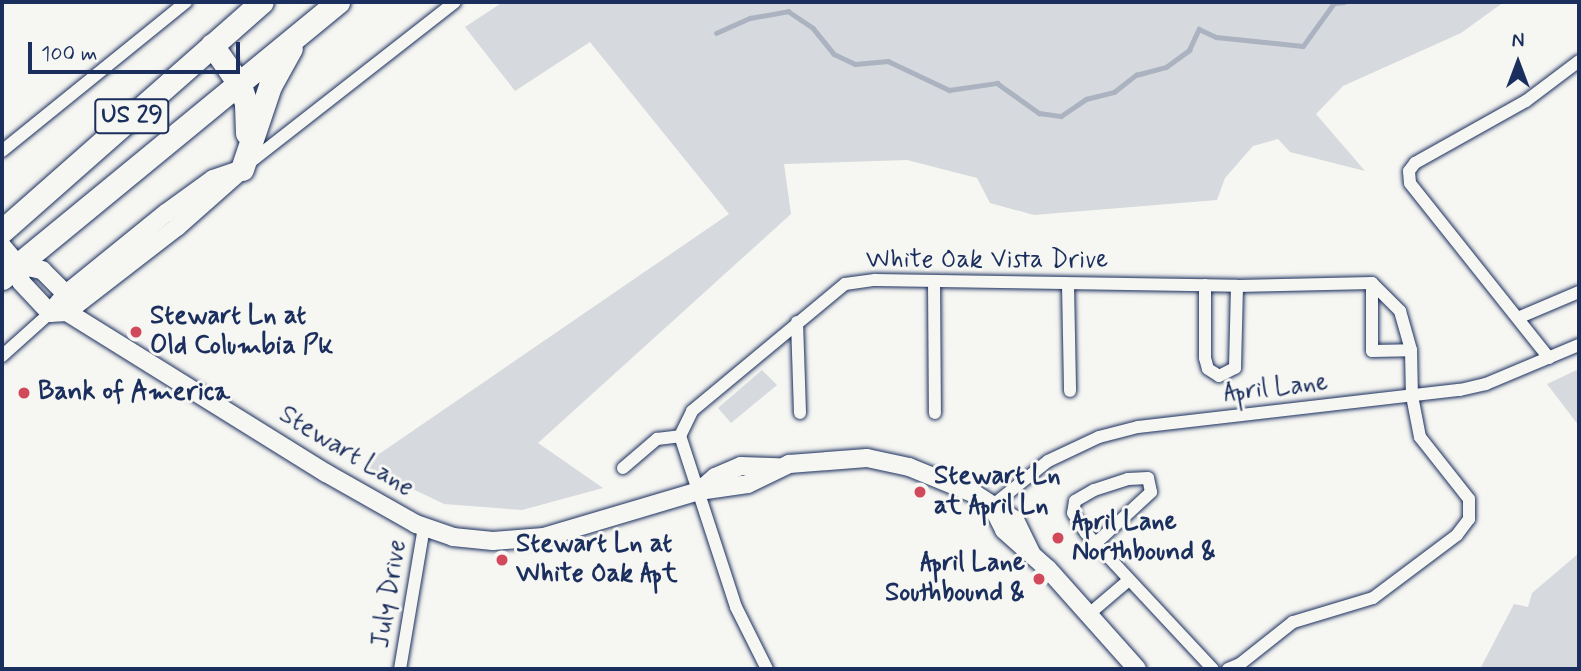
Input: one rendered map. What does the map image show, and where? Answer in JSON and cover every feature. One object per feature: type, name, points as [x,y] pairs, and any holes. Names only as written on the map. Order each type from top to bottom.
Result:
[{"type":"highway","name":"US 29","points":[[2,231],[262,2]]},
{"type":"highway","name":"US 29","points":[[10,271],[338,2]]},
{"type":"highway","points":[[242,169],[270,86],[300,33]]},
{"type":"highway","points":[[212,45],[240,85],[246,104],[248,147]]},
{"type":"street","points":[[2,151],[186,2]]},
{"type":"street","points":[[2,356],[177,227],[242,169],[455,2]]},
{"type":"street","points":[[1549,358],[1520,317],[1410,183],[1409,171],[1415,163],[1526,102],[1579,61]]},
{"type":"street","points":[[58,313],[66,294],[213,178],[242,169]]},
{"type":"street","name":"Stewart Lane","points":[[2,246],[10,271],[58,313],[326,473],[424,527],[453,537],[493,541],[544,537],[699,491],[715,477],[741,466],[783,467],[828,458],[867,458],[909,467],[975,494],[1015,520],[1031,554],[1137,669]]},
{"type":"street","name":"Stewart Lane","points":[[10,271],[42,270],[66,294]]},
{"type":"street","points":[[934,281],[935,413]]},
{"type":"street","name":"White Oak Vista Drive","points":[[680,436],[692,411],[845,284],[934,281],[1237,286],[1372,283]]},
{"type":"street","points":[[1372,283],[1372,351],[1411,350]]},
{"type":"street","points":[[1227,669],[1241,664],[1293,622],[1373,598],[1457,535],[1469,519],[1469,499],[1420,437],[1412,396],[1411,350],[1400,311],[1372,283]]},
{"type":"street","points":[[1068,284],[1070,391]]},
{"type":"street","points":[[1205,285],[1205,358],[1208,369],[1219,376],[1235,368],[1237,286]]},
{"type":"street","points":[[1520,317],[1579,292]]},
{"type":"street","points":[[797,322],[800,412]]},
{"type":"street","name":"April Lane","points":[[992,506],[1048,461],[1099,437],[1138,427],[1412,396],[1486,384],[1579,345]]},
{"type":"street","points":[[623,468],[657,439],[680,436],[736,607],[767,669]]},
{"type":"street","points":[[1096,543],[1151,492],[1148,478],[1128,479],[1075,501],[1073,513],[1096,543],[1129,580],[1213,669]]},
{"type":"street","name":"July Drive","points":[[400,669],[424,527]]},
{"type":"street","points":[[1089,614],[1129,580]]},
{"type":"shaded area","points":[[503,2],[1504,2],[1461,33],[1343,86],[1316,114],[1365,171],[1290,152],[1278,139],[1253,146],[1225,178],[1217,200],[1034,215],[990,203],[977,178],[907,160],[784,164],[791,214],[538,443],[603,488],[522,510],[444,504],[363,465],[729,214],[590,42],[515,91],[465,27]]},
{"type":"shaded area","points":[[1579,369],[1579,426],[1547,384]]},
{"type":"shaded area","points":[[762,370],[777,385],[731,423],[718,408]]},
{"type":"shaded area","points":[[1579,553],[1579,669],[1480,669],[1514,604],[1528,607],[1532,593]]},
{"type":"waterway","points":[[716,33],[750,18],[788,11],[813,28],[834,54],[855,64],[888,61],[949,90],[997,83],[1039,113],[1061,116],[1086,99],[1114,92],[1136,75],[1166,67],[1189,50],[1199,29],[1216,37],[1303,46],[1334,3],[1344,2]]},
{"type":"place","name":"Stewart Ln at Old Columbia Pk","points":[[136,332]]},
{"type":"place","name":"Bank of America","points":[[24,393]]},
{"type":"place","name":"Stewart Ln at April Ln","points":[[920,492]]},
{"type":"place","name":"April Lane Northbound &","points":[[1058,538]]},
{"type":"place","name":"Stewart Ln at White Oak Apt","points":[[502,560]]},
{"type":"place","name":"April Lane Southbound &","points":[[1039,579]]}]
